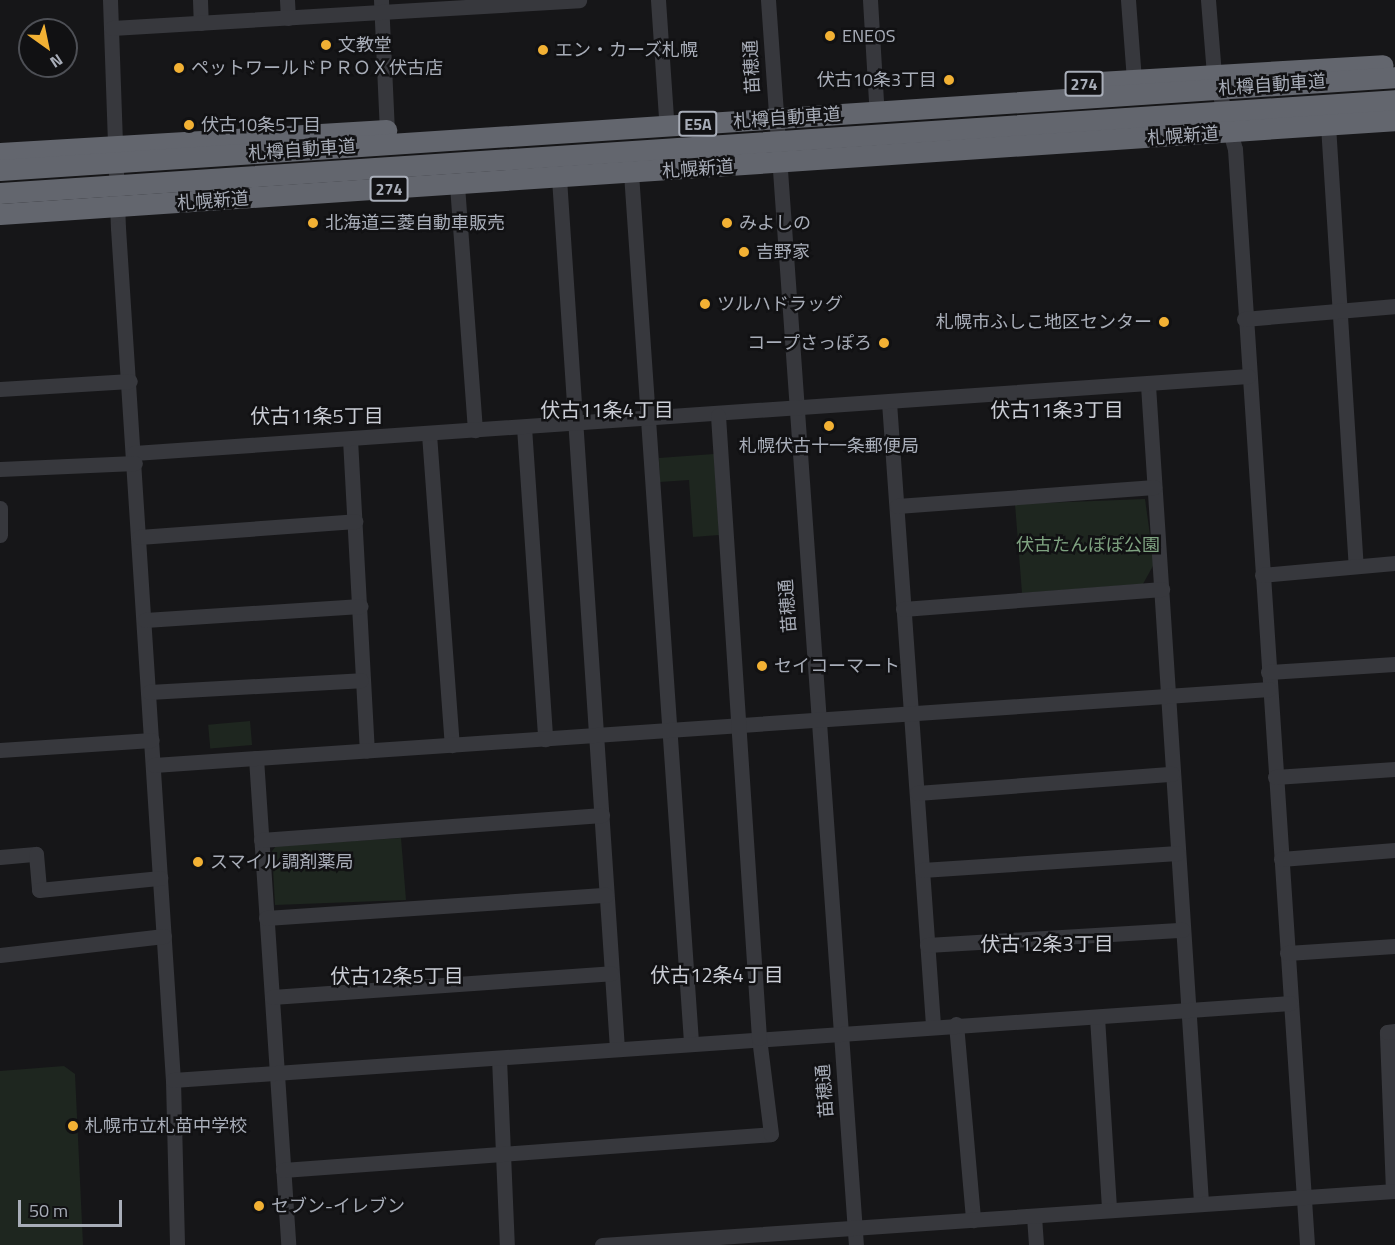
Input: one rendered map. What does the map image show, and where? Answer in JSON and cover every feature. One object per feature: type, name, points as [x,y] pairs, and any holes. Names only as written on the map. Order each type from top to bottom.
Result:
[{"type":"highway","name":"274","points":[[0,153],[115,144],[666,117],[1214,74],[1395,65]]},
{"type":"highway","name":"札樽自動車道","points":[[0,170],[1395,77]]},
{"type":"highway","name":"札樽自動車道","points":[[0,193],[1395,100]]},
{"type":"highway","name":"札幌新道","points":[[0,214],[1233,133],[1395,120]]},
{"type":"street","points":[[110,0],[118,207],[173,1080],[177,1245]]},
{"type":"street","points":[[200,0],[201,23]]},
{"type":"street","points":[[287,0],[288,18]]},
{"type":"street","points":[[112,28],[288,18],[381,6],[570,0]]},
{"type":"street","points":[[658,0],[666,117]]},
{"type":"street","name":"苗穂通","points":[[768,0],[793,410],[856,1245]]},
{"type":"street","points":[[870,0],[876,101]]},
{"type":"street","points":[[1128,0],[1134,80]]},
{"type":"street","points":[[1208,0],[1214,74],[1233,133],[1307,1245]]},
{"type":"street","points":[[381,6],[387,130]]},
{"type":"street","points":[[1328,125],[1356,565]]},
{"type":"street","points":[[631,173],[691,1041]]},
{"type":"street","points":[[558,177],[611,973],[618,1048]]},
{"type":"street","points":[[457,185],[475,430]]},
{"type":"street","points":[[1244,319],[1395,306]]},
{"type":"street","points":[[0,469],[350,439],[793,410],[1248,376]]},
{"type":"street","points":[[0,388],[130,381]]},
{"type":"street","points":[[1148,385],[1201,1203]]},
{"type":"street","points":[[889,402],[933,1025]]},
{"type":"street","points":[[283,1170],[503,1157],[771,1134],[759,1038],[742,725],[718,415]]},
{"type":"street","points":[[525,427],[545,739]]},
{"type":"street","points":[[429,434],[452,745]]},
{"type":"street","points":[[350,439],[361,606],[361,680],[367,751]]},
{"type":"street","points":[[897,506],[1154,488]]},
{"type":"street","points":[[0,508],[0,535]]},
{"type":"street","points":[[140,537],[355,521]]},
{"type":"street","points":[[1262,574],[1395,563]]},
{"type":"street","points":[[903,609],[1162,590]]},
{"type":"street","points":[[145,620],[361,606]]},
{"type":"street","points":[[1268,672],[1395,664]]},
{"type":"street","points":[[149,692],[361,680]]},
{"type":"street","points":[[154,765],[1167,694],[1269,689]]},
{"type":"street","points":[[0,750],[152,740]]},
{"type":"street","points":[[256,758],[288,1245]]},
{"type":"street","points":[[1275,777],[1395,769]]},
{"type":"street","points":[[917,793],[1172,774]]},
{"type":"street","points":[[261,840],[602,815]]},
{"type":"street","points":[[1281,859],[1395,850]]},
{"type":"street","points":[[0,857],[36,854],[39,890],[160,878]]},
{"type":"street","points":[[922,870],[1177,854]]},
{"type":"street","points":[[266,918],[606,895]]},
{"type":"street","points":[[927,945],[1183,930]]},
{"type":"street","points":[[0,955],[164,936]]},
{"type":"street","points":[[1287,953],[1395,946]]},
{"type":"street","points":[[272,997],[611,973]]},
{"type":"street","points":[[173,1080],[499,1058],[691,1041],[1290,1003]]},
{"type":"street","points":[[1097,1017],[1109,1209]]},
{"type":"street","points":[[956,1024],[973,1220]]},
{"type":"street","points":[[602,1245],[755,1240],[855,1228],[1201,1203],[1304,1199],[1394,1191],[1387,1032],[1395,1031]]},
{"type":"street","points":[[499,1058],[507,1245]]},
{"type":"street","points":[[1034,1216],[1036,1245]]},
{"type":"green space","points":[[714,454],[719,535],[693,537],[689,480],[660,482],[659,458]]},
{"type":"green space","name":"伏古たんぽぽ公園","points":[[1145,499],[1154,564],[1143,584],[1022,593],[1015,504]]},
{"type":"green space","points":[[250,721],[252,745],[210,749],[208,725]]},
{"type":"green space","points":[[401,838],[406,900],[275,905],[272,851],[276,846]]},
{"type":"green space","points":[[64,1066],[75,1074],[83,1245],[0,1245],[0,1071]]},
{"type":"place","name":"ENEOS","points":[[830,36]]},
{"type":"place","name":"文教堂","points":[[326,45]]},
{"type":"place","name":"エン・カーズ札幌","points":[[543,50]]},
{"type":"place","name":"ペットワールドＰＲＯＸ伏古店","points":[[179,68]]},
{"type":"place","name":"伏古10条3丁目","points":[[949,80]]},
{"type":"place","name":"伏古10条5丁目","points":[[189,125]]},
{"type":"place","name":"北海道三菱自動車販売","points":[[313,223]]},
{"type":"place","name":"みよしの","points":[[727,223]]},
{"type":"place","name":"吉野家","points":[[744,252]]},
{"type":"place","name":"ツルハドラッグ","points":[[705,304]]},
{"type":"place","name":"札幌市ふしこ地区センター","points":[[1164,322]]},
{"type":"place","name":"コープさっぽろ","points":[[884,343]]},
{"type":"place","name":"札幌伏古十一条郵便局","points":[[829,426]]},
{"type":"place","name":"セイコーマート","points":[[762,666]]},
{"type":"place","name":"スマイル調剤薬局","points":[[198,862]]},
{"type":"place","name":"札幌市立札苗中学校","points":[[73,1126]]},
{"type":"place","name":"セブン-イレブン","points":[[259,1206]]},
{"type":"district","name":"伏古11条4丁目","points":[[607,409]]},
{"type":"district","name":"伏古11条3丁目","points":[[1057,409]]},
{"type":"district","name":"伏古11条5丁目","points":[[317,415]]},
{"type":"district","name":"伏古12条3丁目","points":[[1047,943]]},
{"type":"district","name":"伏古12条4丁目","points":[[717,974]]},
{"type":"district","name":"伏古12条5丁目","points":[[397,975]]}]
